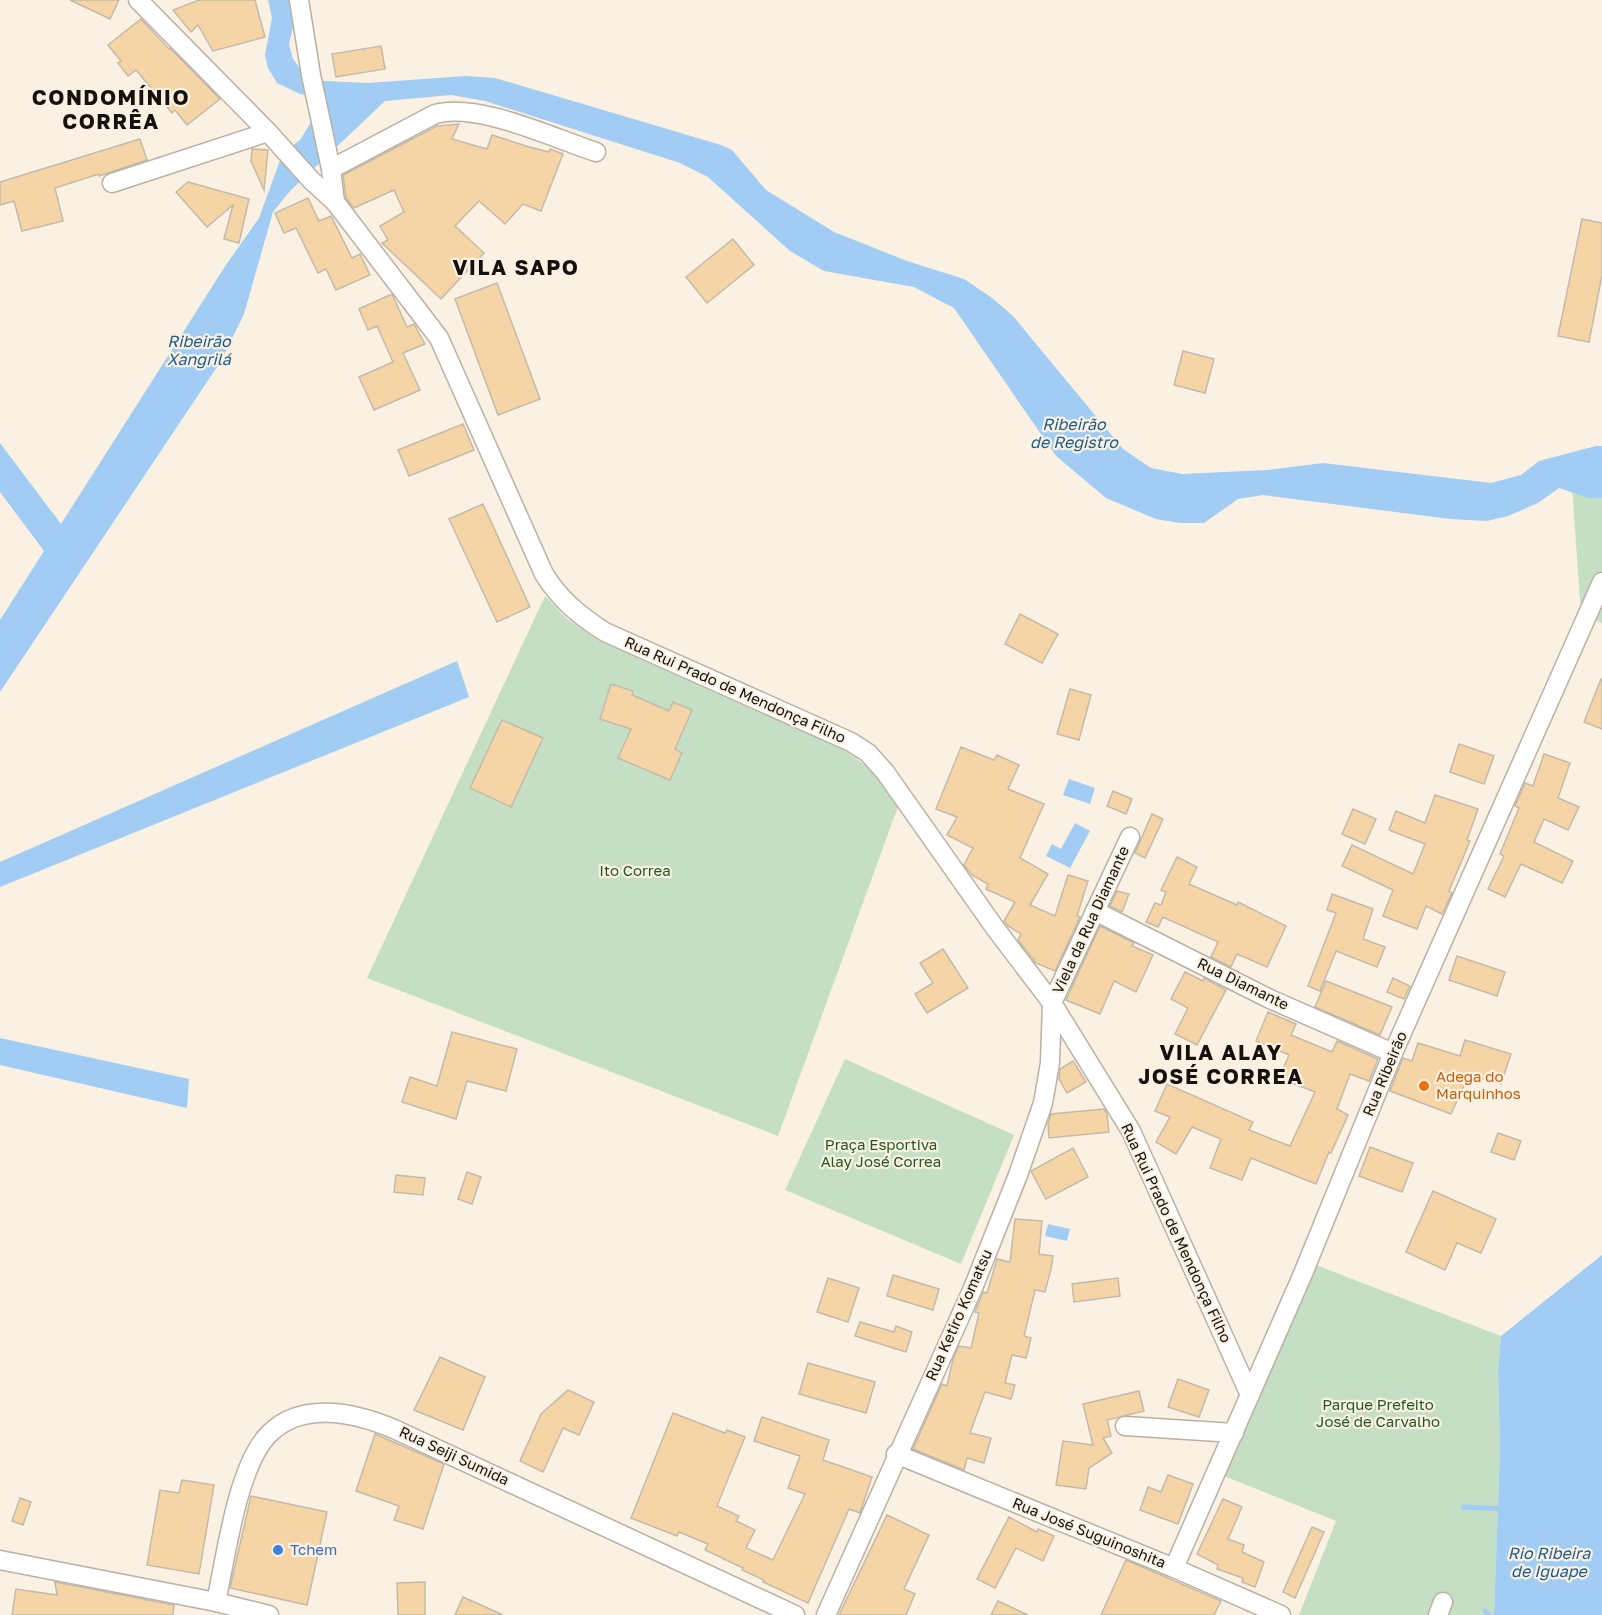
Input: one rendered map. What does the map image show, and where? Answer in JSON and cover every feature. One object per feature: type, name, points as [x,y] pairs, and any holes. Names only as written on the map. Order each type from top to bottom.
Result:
[{"type":"street","name":"Rua Rui Prado de Mendonça Filho","points":[[138,0],[311,180],[335,202],[439,338],[544,574],[565,602],[605,632],[851,742],[868,753],[900,791],[994,927],[1052,1003],[1140,1149],[1250,1395]]},
{"type":"street","points":[[299,0],[311,75],[330,163],[335,202]]},
{"type":"street","points":[[330,163],[435,114],[448,111],[466,111],[487,116],[596,152]]},
{"type":"street","points":[[112,183],[272,137]]},
{"type":"street","name":"Rua Ribeirão","points":[[1174,1568],[1234,1433],[1394,1053],[1602,582]]},
{"type":"street","name":"Viela da Rua Diamante","points":[[1052,1003],[1130,837]]},
{"type":"street","name":"Rua Diamante","points":[[1095,911],[1270,999],[1394,1053]]},
{"type":"street","name":"Rua Ketiro Komatsu","points":[[826,1615],[896,1454],[973,1288],[1021,1165],[1042,1102],[1050,1063],[1052,1003]]},
{"type":"street","name":"Rua Seiji Sumida","points":[[216,1602],[242,1485],[259,1448],[269,1433],[285,1423],[302,1416],[326,1412],[347,1413],[370,1418],[394,1428],[795,1615]]},
{"type":"street","points":[[1125,1426],[1234,1433]]},
{"type":"street","name":"Rua José Suguinoshita","points":[[896,1454],[1174,1568],[1281,1615]]},
{"type":"street","points":[[0,1560],[216,1602],[269,1615]]},
{"type":"green space","points":[[1602,470],[1602,623],[1581,614],[1571,472]]},
{"type":"green space","name":"Ito Correa","points":[[545,596],[567,619],[598,640],[844,750],[874,773],[900,801],[778,1136],[367,978]]},
{"type":"green space","name":"Praça Esportiva Alay José Correa","points":[[845,1059],[1014,1135],[961,1264],[785,1190]]},
{"type":"green space","name":"Parque Prefeito José de Carvalho","points":[[1308,1262],[1501,1336],[1498,1369],[1500,1449],[1494,1615],[1299,1615],[1336,1521],[1219,1474]]},
{"type":"water","name":"Ribeirão de Registro","points":[[268,0],[291,0],[294,23],[289,44],[293,59],[306,77],[324,81],[367,83],[466,76],[495,78],[732,150],[766,190],[834,232],[907,261],[964,279],[992,298],[1013,316],[1123,449],[1151,468],[1182,474],[1267,470],[1323,463],[1491,483],[1521,475],[1539,461],[1602,446],[1602,498],[1588,498],[1559,488],[1538,503],[1508,516],[1487,521],[1450,519],[1263,495],[1238,499],[1204,523],[1180,523],[1156,519],[1106,498],[1056,456],[954,308],[914,287],[824,271],[790,251],[708,177],[680,163],[485,101],[451,95],[385,101],[290,191],[273,212],[244,314],[221,361],[0,692],[0,620],[44,551],[0,492],[0,443],[61,524],[224,268],[259,218],[279,163],[289,148],[300,140],[326,98],[300,94],[277,83],[268,68],[265,55],[272,18]]},
{"type":"water","points":[[457,661],[469,697],[0,887],[0,862]]},
{"type":"water","points":[[1069,779],[1095,788],[1090,804],[1063,795]]},
{"type":"water","points":[[1075,823],[1090,831],[1070,868],[1046,856],[1052,844],[1061,849]]},
{"type":"water","points":[[0,1038],[189,1079],[187,1108],[0,1065]]},
{"type":"water","points":[[1048,1224],[1070,1229],[1067,1241],[1045,1236]]},
{"type":"water","name":"Rio Ribeira de Iguape","points":[[1602,1255],[1602,1615],[1494,1615],[1500,1449],[1498,1369],[1501,1336]]},
{"type":"building","points":[[70,0],[119,0],[110,19]]},
{"type":"building","points":[[199,0],[255,0],[265,37],[213,51],[198,25],[191,32],[173,10]]},
{"type":"building","points":[[141,19],[220,99],[187,125],[175,110],[172,113],[136,70],[128,76],[118,63],[121,61],[108,45]]},
{"type":"building","points":[[381,46],[385,69],[336,77],[332,54]]},
{"type":"building","points":[[459,124],[452,139],[487,149],[492,135],[526,146],[549,152],[550,149],[563,154],[541,211],[523,204],[505,224],[479,201],[455,226],[484,253],[441,299],[382,243],[388,240],[380,226],[404,212],[394,190],[354,208],[346,198],[343,175],[437,126]]},
{"type":"building","points":[[140,139],[147,160],[55,188],[63,221],[22,231],[14,201],[0,205],[0,182]]},
{"type":"building","points":[[252,149],[268,150],[264,190],[251,161]]},
{"type":"building","points":[[188,182],[249,199],[239,243],[224,239],[233,205],[207,227],[176,192]]},
{"type":"building","points":[[308,198],[319,221],[331,216],[352,258],[360,254],[370,275],[336,290],[326,269],[318,273],[296,228],[284,233],[275,213]]},
{"type":"building","points":[[1582,219],[1602,223],[1602,275],[1589,342],[1558,336]]},
{"type":"building","points":[[733,239],[754,265],[707,303],[686,277]]},
{"type":"building","points":[[497,283],[540,399],[498,415],[455,299]]},
{"type":"building","points":[[392,294],[407,327],[414,324],[425,344],[403,353],[420,390],[374,410],[359,377],[393,362],[377,326],[368,330],[359,309]]},
{"type":"building","points":[[1183,351],[1214,359],[1205,393],[1174,385]]},
{"type":"building","points":[[463,424],[474,450],[409,476],[398,450]]},
{"type":"building","points":[[483,504],[530,607],[497,622],[449,519]]},
{"type":"building","points":[[1020,614],[1058,634],[1042,663],[1005,644]]},
{"type":"building","points":[[1602,679],[1602,729],[1584,722]]},
{"type":"building","points":[[611,684],[633,691],[632,695],[669,711],[673,702],[692,710],[675,749],[682,753],[670,780],[618,758],[631,729],[600,719]]},
{"type":"building","points":[[1070,689],[1091,695],[1079,740],[1057,734]]},
{"type":"building","points":[[502,720],[543,738],[511,807],[470,788]]},
{"type":"building","points":[[1459,744],[1494,756],[1484,784],[1450,772]]},
{"type":"building","points":[[961,747],[994,760],[997,755],[1019,765],[1008,789],[1044,804],[1020,858],[1048,874],[1030,905],[1055,916],[1068,875],[1088,881],[1077,916],[1080,917],[1055,971],[1036,963],[1018,940],[1021,934],[1004,921],[1015,902],[986,889],[988,884],[972,875],[964,865],[973,848],[947,835],[957,817],[936,809]]},
{"type":"building","points":[[1544,754],[1570,763],[1558,798],[1579,807],[1568,830],[1544,819],[1534,842],[1573,861],[1562,883],[1521,864],[1505,897],[1488,889],[1504,856],[1500,854],[1519,808],[1515,806],[1525,783],[1533,786]]},
{"type":"building","points":[[1113,791],[1132,799],[1126,814],[1107,806]]},
{"type":"building","points":[[1435,795],[1478,809],[1467,840],[1470,841],[1449,891],[1452,893],[1442,914],[1426,906],[1417,929],[1383,916],[1393,890],[1342,866],[1352,845],[1413,874],[1425,844],[1389,830],[1396,811],[1425,823]]},
{"type":"building","points":[[1353,809],[1376,819],[1365,844],[1342,834]]},
{"type":"building","points":[[1152,814],[1163,819],[1145,858],[1135,853]]},
{"type":"building","points":[[1177,857],[1197,867],[1189,884],[1237,905],[1238,902],[1286,926],[1267,967],[1237,954],[1231,967],[1211,957],[1218,942],[1163,917],[1158,927],[1146,922],[1155,903],[1161,905],[1166,892],[1161,890]]},
{"type":"building","points":[[1117,891],[1129,894],[1122,912],[1110,906]]},
{"type":"building","points":[[1332,894],[1373,909],[1363,939],[1385,947],[1377,967],[1336,951],[1320,991],[1308,986],[1336,913],[1327,910]]},
{"type":"building","points":[[1100,926],[1134,943],[1132,946],[1153,955],[1136,992],[1114,981],[1100,1014],[1066,1000]]},
{"type":"building","points":[[943,949],[968,988],[927,1013],[915,994],[933,983],[920,963]]},
{"type":"building","points":[[1457,956],[1505,972],[1497,996],[1449,980]]},
{"type":"building","points":[[1185,972],[1203,981],[1204,978],[1226,990],[1197,1045],[1175,1034],[1188,1008],[1171,999]]},
{"type":"building","points":[[1393,978],[1410,986],[1404,999],[1387,992]]},
{"type":"building","points":[[1326,981],[1392,1007],[1380,1035],[1315,1007]]},
{"type":"building","points":[[1268,1012],[1296,1024],[1291,1035],[1332,1052],[1337,1041],[1378,1059],[1369,1081],[1350,1074],[1337,1109],[1348,1115],[1316,1184],[1251,1158],[1242,1180],[1210,1168],[1221,1139],[1192,1127],[1176,1154],[1156,1142],[1170,1117],[1155,1111],[1167,1084],[1253,1122],[1249,1130],[1290,1146],[1315,1092],[1279,1078],[1289,1055],[1256,1041]]},
{"type":"building","points":[[452,1032],[517,1049],[506,1091],[467,1081],[456,1119],[402,1102],[410,1077],[437,1086]]},
{"type":"building","points":[[1465,1040],[1511,1054],[1501,1084],[1469,1075],[1451,1114],[1390,1091],[1403,1058],[1412,1061],[1418,1043],[1460,1056]]},
{"type":"building","points":[[1073,1061],[1086,1082],[1067,1093],[1059,1079],[1060,1069]]},
{"type":"building","points":[[1104,1109],[1107,1114],[1109,1132],[1049,1138],[1048,1123],[1051,1114]]},
{"type":"building","points":[[1498,1133],[1521,1141],[1514,1160],[1491,1152]]},
{"type":"building","points":[[1370,1147],[1413,1163],[1402,1192],[1359,1176]]},
{"type":"building","points":[[1073,1148],[1088,1177],[1046,1199],[1031,1171]]},
{"type":"building","points":[[467,1172],[481,1177],[472,1204],[458,1199]]},
{"type":"building","points":[[396,1175],[425,1178],[423,1195],[394,1192]]},
{"type":"building","points":[[1433,1191],[1496,1219],[1481,1253],[1457,1243],[1445,1270],[1406,1252]]},
{"type":"building","points":[[1015,1219],[1042,1221],[1039,1254],[1053,1256],[1051,1269],[1045,1292],[1035,1290],[1024,1336],[1031,1338],[1026,1358],[1012,1355],[1005,1383],[1015,1385],[1011,1399],[985,1392],[970,1433],[991,1438],[984,1463],[967,1458],[964,1470],[913,1449],[942,1384],[947,1386],[953,1359],[959,1346],[971,1348],[979,1313],[975,1312],[983,1292],[987,1293],[997,1259],[1010,1262]]},
{"type":"building","points":[[893,1275],[939,1289],[933,1310],[887,1296]]},
{"type":"building","points":[[828,1278],[859,1288],[848,1322],[817,1312]]},
{"type":"building","points":[[1118,1278],[1120,1296],[1074,1302],[1072,1284]]},
{"type":"building","points":[[860,1322],[894,1332],[896,1326],[912,1332],[906,1352],[855,1336]]},
{"type":"building","points":[[440,1357],[485,1377],[463,1430],[414,1410]]},
{"type":"building","points":[[808,1363],[875,1382],[866,1413],[799,1394]]},
{"type":"building","points":[[1178,1379],[1209,1390],[1199,1417],[1168,1407]]},
{"type":"building","points":[[568,1390],[594,1402],[579,1435],[563,1428],[543,1472],[520,1461],[541,1414]]},
{"type":"building","points":[[1139,1391],[1144,1411],[1107,1420],[1111,1436],[1103,1438],[1112,1453],[1089,1468],[1086,1489],[1056,1485],[1063,1441],[1093,1445],[1083,1404]]},
{"type":"building","points":[[673,1413],[725,1433],[727,1430],[745,1437],[717,1506],[739,1516],[736,1521],[755,1530],[746,1548],[773,1560],[805,1494],[788,1488],[800,1456],[754,1441],[762,1417],[829,1440],[823,1460],[872,1477],[860,1513],[849,1509],[808,1603],[763,1582],[764,1580],[742,1570],[743,1568],[705,1550],[708,1544],[679,1532],[677,1536],[631,1518]]},
{"type":"building","points":[[375,1434],[444,1464],[423,1529],[394,1520],[399,1506],[356,1491]]},
{"type":"building","points":[[1168,1475],[1193,1484],[1178,1524],[1140,1510],[1148,1487],[1161,1492]]},
{"type":"building","points":[[182,1480],[214,1485],[199,1574],[147,1565],[160,1490],[179,1493]]},
{"type":"building","name":"Tchem","points":[[251,1496],[327,1512],[307,1605],[230,1588]]},
{"type":"building","points":[[20,1498],[31,1502],[23,1525],[12,1521]]},
{"type":"building","points":[[1223,1499],[1242,1507],[1228,1539],[1244,1545],[1242,1552],[1264,1562],[1255,1587],[1242,1582],[1243,1578],[1217,1569],[1218,1565],[1197,1554]]},
{"type":"building","points":[[887,1515],[929,1535],[904,1589],[915,1594],[906,1615],[839,1615]]},
{"type":"building","points":[[1009,1517],[1037,1532],[1038,1529],[1054,1536],[1043,1561],[1016,1548],[995,1588],[977,1579]]},
{"type":"building","points":[[1312,1527],[1324,1532],[1295,1598],[1283,1592]]},
{"type":"building","points":[[1126,1560],[1221,1601],[1214,1615],[1101,1615]]},
{"type":"building","points":[[55,1582],[174,1605],[173,1615],[12,1615],[16,1589],[57,1595]]},
{"type":"building","points":[[425,1582],[425,1615],[398,1615],[397,1583]]},
{"type":"building","points":[[463,1597],[503,1615],[455,1615]]},
{"type":"building","points":[[998,1601],[1028,1615],[991,1615]]},
{"type":"waterway","points":[[1463,1507],[1503,1509]]},
{"type":"waterway","points":[[1485,1611],[1489,1615]]},
{"type":"place","name":"Adega do Marquinhos","points":[[1424,1086]]},
{"type":"place","name":"Tchem","points":[[278,1550]]},
{"type":"district","name":"CONDOMÍNIO CORRÊA","points":[[111,110]]},
{"type":"district","name":"VILA SAPO","points":[[516,268]]},
{"type":"district","name":"VILA ALAY JOSÉ CORREA","points":[[1221,1065]]},
{"type":"water label","name":"Ribeirão Xangrilá","points":[[199,350]]}]
